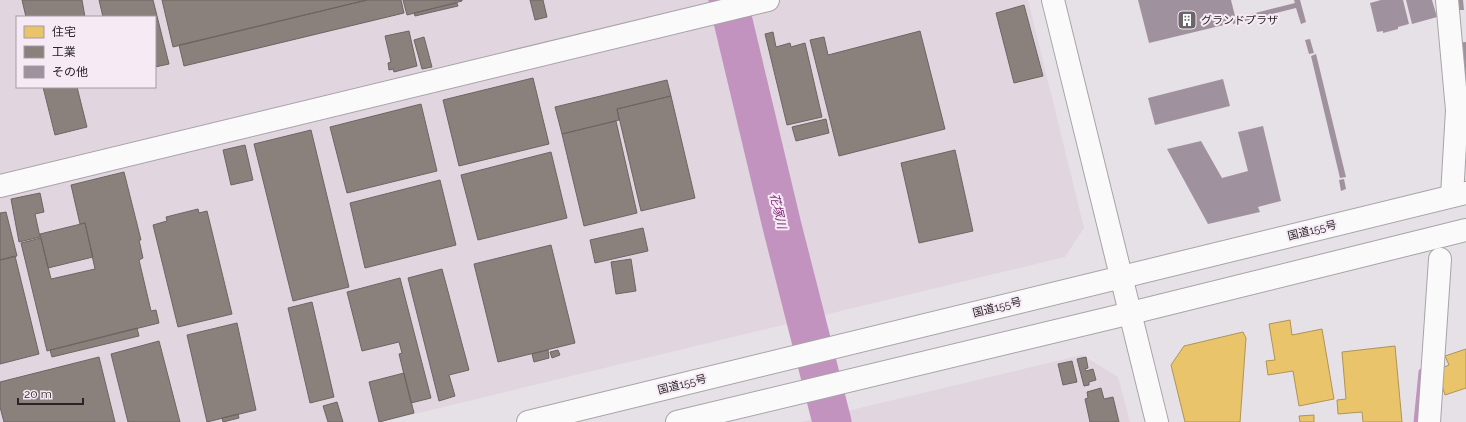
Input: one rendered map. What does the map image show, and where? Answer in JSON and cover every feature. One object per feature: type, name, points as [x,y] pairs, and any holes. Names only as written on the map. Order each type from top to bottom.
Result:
[{"type":"main road","points":[[0,186],[768,0]]},
{"type":"main road","points":[[1053,0],[1158,422]]},
{"type":"main road","points":[[1447,0],[1457,110],[1459,195]]},
{"type":"main road","name":"国道155号","points":[[528,422],[1459,195]]},
{"type":"main road","points":[[677,422],[1130,313],[1466,230]]},
{"type":"main road","points":[[1429,422],[1440,259]]},
{"type":"shaded area","points":[[0,0],[1028,0],[1084,228],[1065,257],[381,422],[0,422]]},
{"type":"shaded area","points":[[1082,355],[1118,377],[1130,422],[801,422]]},
{"type":"building: 住宅","points":[[1290,320],[1292,335],[1322,329],[1334,399],[1299,406],[1293,371],[1268,375],[1266,361],[1275,360],[1269,324]]},
{"type":"building: 住宅","points":[[1243,332],[1246,338],[1240,422],[1185,422],[1171,365],[1184,346]]},
{"type":"building: 住宅","points":[[1395,346],[1402,422],[1363,422],[1362,412],[1338,414],[1337,400],[1346,399],[1342,352]]},
{"type":"building: 住宅","points":[[1466,349],[1466,388],[1445,395],[1437,370],[1449,365],[1445,356]]},
{"type":"building: 住宅","points":[[1314,415],[1314,422],[1300,422],[1299,416]]},
{"type":"building: 工業","points":[[22,0],[82,0],[85,16],[26,16]]},
{"type":"building: 工業","points":[[99,0],[153,0],[169,64],[156,67],[156,16],[103,16]]},
{"type":"building: 工業","points":[[162,0],[367,0],[173,47]]},
{"type":"building: 工業","points":[[367,0],[401,0],[404,13],[184,66],[179,45]]},
{"type":"building: 工業","points":[[403,0],[462,0],[462,1],[407,15]]},
{"type":"building: 工業","points":[[530,0],[543,0],[547,17],[535,20]]},
{"type":"building: 工業","points":[[457,3],[458,6],[415,16],[414,13]]},
{"type":"building: 工業","points":[[1024,5],[1043,76],[1014,83],[996,13]]},
{"type":"building: 工業","points":[[409,31],[417,66],[394,72],[393,69],[389,70],[388,63],[391,62],[385,36]]},
{"type":"building: 工業","points":[[920,31],[945,129],[839,156],[810,40],[824,37],[828,55]]},
{"type":"building: 工業","points":[[773,32],[776,47],[790,43],[791,47],[805,43],[822,117],[787,125],[765,34]]},
{"type":"building: 工業","points":[[424,37],[432,67],[422,69],[414,40]]},
{"type":"building: 工業","points":[[533,78],[549,144],[459,166],[443,100]]},
{"type":"building: 工業","points":[[667,80],[671,96],[617,109],[619,120],[562,134],[555,107]]},
{"type":"building: 工業","points":[[43,88],[77,88],[87,127],[55,135]]},
{"type":"building: 工業","points":[[671,96],[695,198],[641,211],[617,109]]},
{"type":"building: 工業","points":[[421,104],[437,171],[347,193],[330,127]]},
{"type":"building: 工業","points":[[826,119],[829,133],[796,141],[792,127]]},
{"type":"building: 工業","points":[[616,121],[637,213],[584,226],[562,134]]},
{"type":"building: 工業","points":[[311,130],[349,287],[293,301],[254,144]]},
{"type":"building: 工業","points":[[245,145],[253,180],[231,185],[223,150]]},
{"type":"building: 工業","points":[[955,150],[973,231],[919,243],[901,163]]},
{"type":"building: 工業","points":[[551,152],[567,218],[478,240],[461,175]]},
{"type":"building: 工業","points":[[124,172],[141,240],[139,240],[143,258],[139,260],[151,311],[156,310],[159,323],[47,351],[21,243],[41,238],[51,279],[95,269],[85,223],[80,224],[71,185]]},
{"type":"building: 工業","points":[[440,180],[456,245],[365,268],[350,203]]},
{"type":"building: 工業","points":[[40,193],[44,212],[35,214],[40,237],[19,242],[11,199]]},
{"type":"building: 工業","points":[[198,209],[199,213],[207,211],[232,314],[178,327],[153,225],[167,221],[166,217]]},
{"type":"building: 工業","points":[[6,212],[17,256],[0,260],[0,213]]},
{"type":"building: 工業","points":[[85,223],[93,257],[48,268],[40,234]]},
{"type":"building: 工業","points":[[643,228],[648,251],[595,263],[590,240]]},
{"type":"building: 工業","points":[[551,245],[575,343],[498,362],[474,264]]},
{"type":"building: 工業","points":[[15,256],[39,354],[0,364],[0,260]]},
{"type":"building: 工業","points":[[631,259],[636,291],[616,294],[611,262]]},
{"type":"building: 工業","points":[[442,269],[469,370],[449,375],[455,396],[439,401],[408,278]]},
{"type":"building: 工業","points":[[400,278],[431,398],[411,403],[399,354],[402,353],[399,342],[362,351],[347,292]]},
{"type":"building: 工業","points":[[312,302],[334,397],[310,403],[288,308]]},
{"type":"building: 工業","points":[[237,323],[256,410],[207,422],[187,335]]},
{"type":"building: 工業","points":[[137,328],[139,336],[52,357],[50,350]]},
{"type":"building: 工業","points":[[159,341],[180,422],[128,422],[111,354]]},
{"type":"building: 工業","points":[[548,350],[549,358],[534,362],[532,354]]},
{"type":"building: 工業","points":[[558,350],[560,355],[552,358],[550,352]]},
{"type":"building: 工業","points":[[99,357],[115,422],[4,422],[0,407],[0,382]]},
{"type":"building: 工業","points":[[1086,357],[1088,368],[1085,369],[1086,371],[1093,369],[1096,380],[1089,382],[1089,385],[1084,386],[1077,359]]},
{"type":"building: 工業","points":[[1072,361],[1077,382],[1063,385],[1058,364]]},
{"type":"building: 工業","points":[[404,373],[414,413],[379,422],[369,382]]},
{"type":"building: 工業","points":[[1101,388],[1104,399],[1113,397],[1119,422],[1090,422],[1085,399],[1088,398],[1087,392]]},
{"type":"building: 工業","points":[[337,402],[343,422],[328,422],[323,406]]},
{"type":"building: 工業","points":[[238,414],[239,418],[223,422],[222,418]]},
{"type":"building: その他","name":"グランドプラザ","points":[[1138,0],[1231,0],[1235,16],[1231,18],[1232,23],[1149,43]]},
{"type":"building: その他","points":[[1294,0],[1300,0],[1306,22],[1301,24],[1296,8],[1233,24],[1232,19],[1295,3]]},
{"type":"building: その他","points":[[1381,0],[1403,0],[1409,24],[1383,33],[1383,31],[1377,32],[1370,3]]},
{"type":"building: その他","points":[[1406,0],[1432,0],[1437,17],[1412,24]]},
{"type":"building: その他","points":[[1453,0],[1463,0],[1464,10],[1454,10]]},
{"type":"building: その他","points":[[1310,39],[1314,53],[1309,54],[1305,40]]},
{"type":"building: その他","points":[[1466,42],[1466,83],[1460,83],[1457,43]]},
{"type":"building: その他","points":[[1316,54],[1346,177],[1340,178],[1311,56]]},
{"type":"building: その他","points":[[1223,79],[1230,106],[1155,125],[1148,98]]},
{"type":"building: その他","points":[[1263,126],[1281,201],[1258,207],[1260,212],[1208,224],[1167,149],[1201,141],[1222,178],[1248,171],[1238,132]]},
{"type":"building: その他","points":[[1344,179],[1346,189],[1341,191],[1339,180]]},
{"type":"waterway","name":"花塚川","points":[[728,0],[782,226],[832,422]]},
{"type":"waterway","points":[[1417,422],[1422,372]]},
{"type":"place","name":"グランドプラザ","points":[[1187,20]]}]
